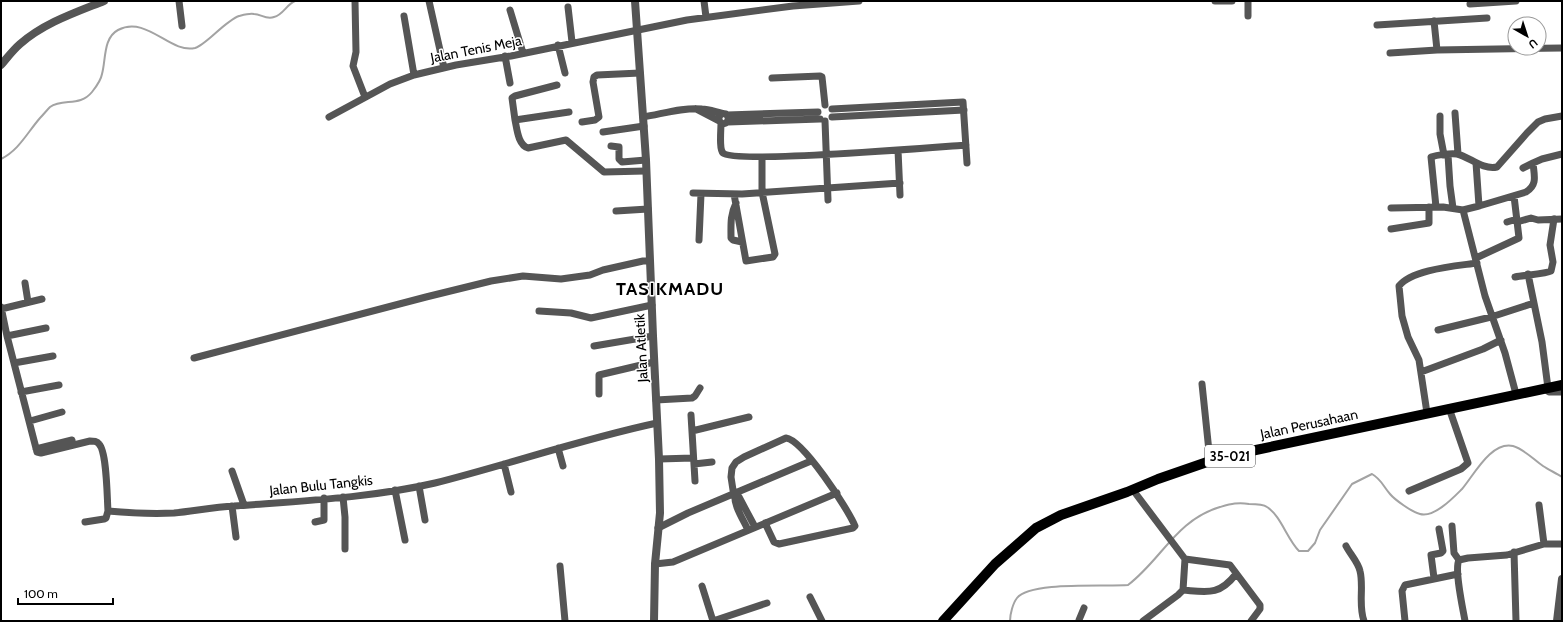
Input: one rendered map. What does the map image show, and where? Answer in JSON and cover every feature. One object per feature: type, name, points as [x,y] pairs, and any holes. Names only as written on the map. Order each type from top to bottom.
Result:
[{"type":"main road","name":"Jalan Perusahaan","points":[[943,621],[995,564],[1036,528],[1068,512],[1133,490],[1158,479],[1210,461],[1449,408],[1562,385]]},
{"type":"street","points":[[1,65],[20,44],[45,26],[55,20],[104,1]]},
{"type":"street","points":[[179,1],[182,26]]},
{"type":"street","points":[[355,1],[356,52],[352,66],[366,96]]},
{"type":"street","points":[[429,1],[444,68]]},
{"type":"street","name":"Jalan Atletik","points":[[635,1],[646,160],[652,336],[659,459],[660,513],[654,621]]},
{"type":"street","points":[[704,1],[706,17]]},
{"type":"street","name":"Jalan Tenis Meja","points":[[329,117],[390,84],[414,75],[444,68],[706,17],[793,6],[860,1]]},
{"type":"street","points":[[1215,1],[1232,1]]},
{"type":"street","points":[[1248,1],[1248,16]]},
{"type":"street","points":[[1470,4],[1516,1]]},
{"type":"street","points":[[568,7],[572,42]]},
{"type":"street","points":[[510,10],[523,53]]},
{"type":"street","points":[[404,16],[414,75]]},
{"type":"street","points":[[1378,25],[1487,18]]},
{"type":"street","points":[[1434,21],[1437,50]]},
{"type":"street","points":[[558,45],[565,73]]},
{"type":"street","points":[[1390,54],[1437,50],[1562,48]]},
{"type":"street","points":[[505,56],[510,83]]},
{"type":"street","points":[[582,122],[595,120],[599,117],[593,82],[594,77],[598,75],[640,73]]},
{"type":"street","points":[[772,78],[822,77],[827,117],[828,200]]},
{"type":"street","points":[[557,85],[512,98],[515,120],[521,143],[524,146],[528,148],[566,140],[604,172],[646,172]]},
{"type":"street","points":[[723,119],[818,112],[827,117],[896,106],[963,102],[967,163]]},
{"type":"street","points":[[818,112],[820,107],[826,105]]},
{"type":"street","points":[[896,106],[897,113]]},
{"type":"street","points":[[643,117],[696,108],[711,110],[723,119],[827,117],[964,110]]},
{"type":"street","points":[[515,120],[569,112]]},
{"type":"street","points":[[1456,113],[1458,154]]},
{"type":"street","points":[[1440,116],[1440,134],[1446,155],[1454,208]]},
{"type":"street","points":[[1391,229],[1429,224],[1432,207],[1431,157],[1458,154],[1476,163],[1492,168],[1497,167],[1538,122],[1545,119],[1562,116]]},
{"type":"street","points":[[723,119],[721,150],[724,154],[729,156],[762,157],[827,154],[966,145]]},
{"type":"street","points":[[603,132],[644,126]]},
{"type":"street","points":[[611,146],[619,146],[619,160],[622,162],[646,160]]},
{"type":"street","points":[[898,150],[900,195]]},
{"type":"street","points":[[1523,168],[1542,159],[1562,154]]},
{"type":"street","points":[[734,194],[736,203],[730,219],[731,238],[742,242],[745,260],[747,262],[772,258],[775,256],[762,192],[762,157]]},
{"type":"street","points":[[1476,163],[1479,206]]},
{"type":"street","points":[[1391,208],[1432,207],[1463,210],[1514,196],[1526,192],[1533,187],[1533,163]]},
{"type":"street","points":[[693,193],[734,194],[900,183]]},
{"type":"street","points":[[699,240],[701,194]]},
{"type":"street","points":[[1427,414],[1419,360],[1408,337],[1402,316],[1399,286],[1403,282],[1431,270],[1476,260],[1520,238],[1514,196]]},
{"type":"street","points":[[616,211],[648,209]]},
{"type":"street","points":[[1463,210],[1491,317],[1501,340],[1516,394]]},
{"type":"street","points":[[1507,222],[1531,218],[1538,220],[1562,219]]},
{"type":"street","points":[[1515,277],[1550,272],[1553,262],[1550,245],[1554,219]]},
{"type":"street","points":[[194,358],[426,297],[491,282],[531,275],[554,279],[590,275],[603,270],[650,260]]},
{"type":"street","points":[[1528,274],[1542,342],[1546,388],[1549,392],[1562,392]]},
{"type":"street","points":[[26,283],[28,302]]},
{"type":"street","points":[[38,451],[21,392],[1,308],[42,299]]},
{"type":"street","points":[[1438,330],[1491,317],[1534,303]]},
{"type":"street","points":[[539,311],[571,314],[591,318],[652,305]]},
{"type":"street","points":[[7,336],[46,328]]},
{"type":"street","points":[[594,346],[652,336]]},
{"type":"street","points":[[1421,372],[1482,349],[1501,340]]},
{"type":"street","points":[[14,363],[52,356]]},
{"type":"street","points":[[599,394],[599,375],[654,362]]},
{"type":"street","points":[[1202,384],[1210,461]]},
{"type":"street","points":[[21,392],[59,385]]},
{"type":"street","points":[[656,400],[693,398],[700,388]]},
{"type":"street","points":[[1409,491],[1461,469],[1467,462],[1449,408]]},
{"type":"street","points":[[30,421],[62,412]]},
{"type":"street","points":[[691,415],[695,481]]},
{"type":"street","points":[[692,431],[749,417]]},
{"type":"street","name":"Jalan Bulu Tangkis","points":[[108,511],[133,513],[172,513],[232,506],[343,497],[395,490],[419,486],[657,423]]},
{"type":"street","points":[[752,528],[737,506],[734,498],[735,493],[730,477],[732,468],[736,462],[744,457],[783,438],[790,439],[811,461],[837,493],[855,525],[853,528],[778,544],[774,542],[765,523]]},
{"type":"street","points":[[38,451],[72,440]]},
{"type":"street","points":[[38,451],[90,442],[96,442],[99,444],[104,459],[108,511],[104,520],[85,522]]},
{"type":"street","points":[[558,448],[563,466]]},
{"type":"street","points":[[659,459],[712,462]]},
{"type":"street","points":[[658,528],[688,513],[811,461]]},
{"type":"street","points":[[504,464],[511,492]]},
{"type":"street","points":[[232,471],[244,505]]},
{"type":"street","points":[[419,486],[425,520]]},
{"type":"street","points":[[395,490],[404,540]]},
{"type":"street","points":[[1133,490],[1185,560],[1183,590],[1143,621]]},
{"type":"street","points":[[656,564],[673,562],[837,493]]},
{"type":"street","points":[[343,497],[345,517],[345,549]]},
{"type":"street","points":[[315,522],[324,520],[324,498]]},
{"type":"street","points":[[1539,504],[1544,544]]},
{"type":"street","points":[[232,506],[236,537]]},
{"type":"street","points":[[1452,526],[1454,553],[1459,560]]},
{"type":"street","points":[[1434,578],[1431,555],[1443,552],[1439,528]]},
{"type":"street","points":[[1459,560],[1468,558],[1496,557],[1544,544],[1562,544]]},
{"type":"street","points":[[1346,546],[1360,570],[1361,610],[1364,621]]},
{"type":"street","points":[[1514,552],[1516,621]]},
{"type":"street","points":[[1185,560],[1228,564],[1261,607],[1251,621]]},
{"type":"street","points":[[1459,560],[1457,566],[1465,621]]},
{"type":"street","points":[[560,566],[565,621]]},
{"type":"street","points":[[1183,590],[1214,592],[1236,574]]},
{"type":"street","points":[[1405,621],[1403,587],[1412,583],[1458,574]]},
{"type":"street","points":[[1557,621],[1562,579]]},
{"type":"street","points":[[702,586],[713,621],[767,603]]},
{"type":"street","points":[[810,597],[822,621]]},
{"type":"street","points":[[1078,621],[1084,608]]},
{"type":"waterway","points":[[1,159],[18,146],[50,107],[55,104],[77,101],[87,97],[92,92],[101,76],[107,44],[113,34],[118,30],[129,27],[139,27],[176,46],[195,48],[239,16],[246,14],[257,14],[271,18],[280,14],[292,2],[295,1]]},
{"type":"waterway","points":[[1010,621],[1011,612],[1017,598],[1025,593],[1037,589],[1069,586],[1128,585],[1140,575],[1170,541],[1192,521],[1205,513],[1220,507],[1241,503],[1265,506],[1276,516],[1299,551],[1308,551],[1315,543],[1320,530],[1352,484],[1372,474],[1378,478],[1390,494],[1408,508],[1420,514],[1431,513],[1443,506],[1462,489],[1490,454],[1505,446],[1513,446],[1521,450],[1543,466],[1562,477]]},
{"type":"district","name":"TASIKMADU","points":[[670,289]]}]
